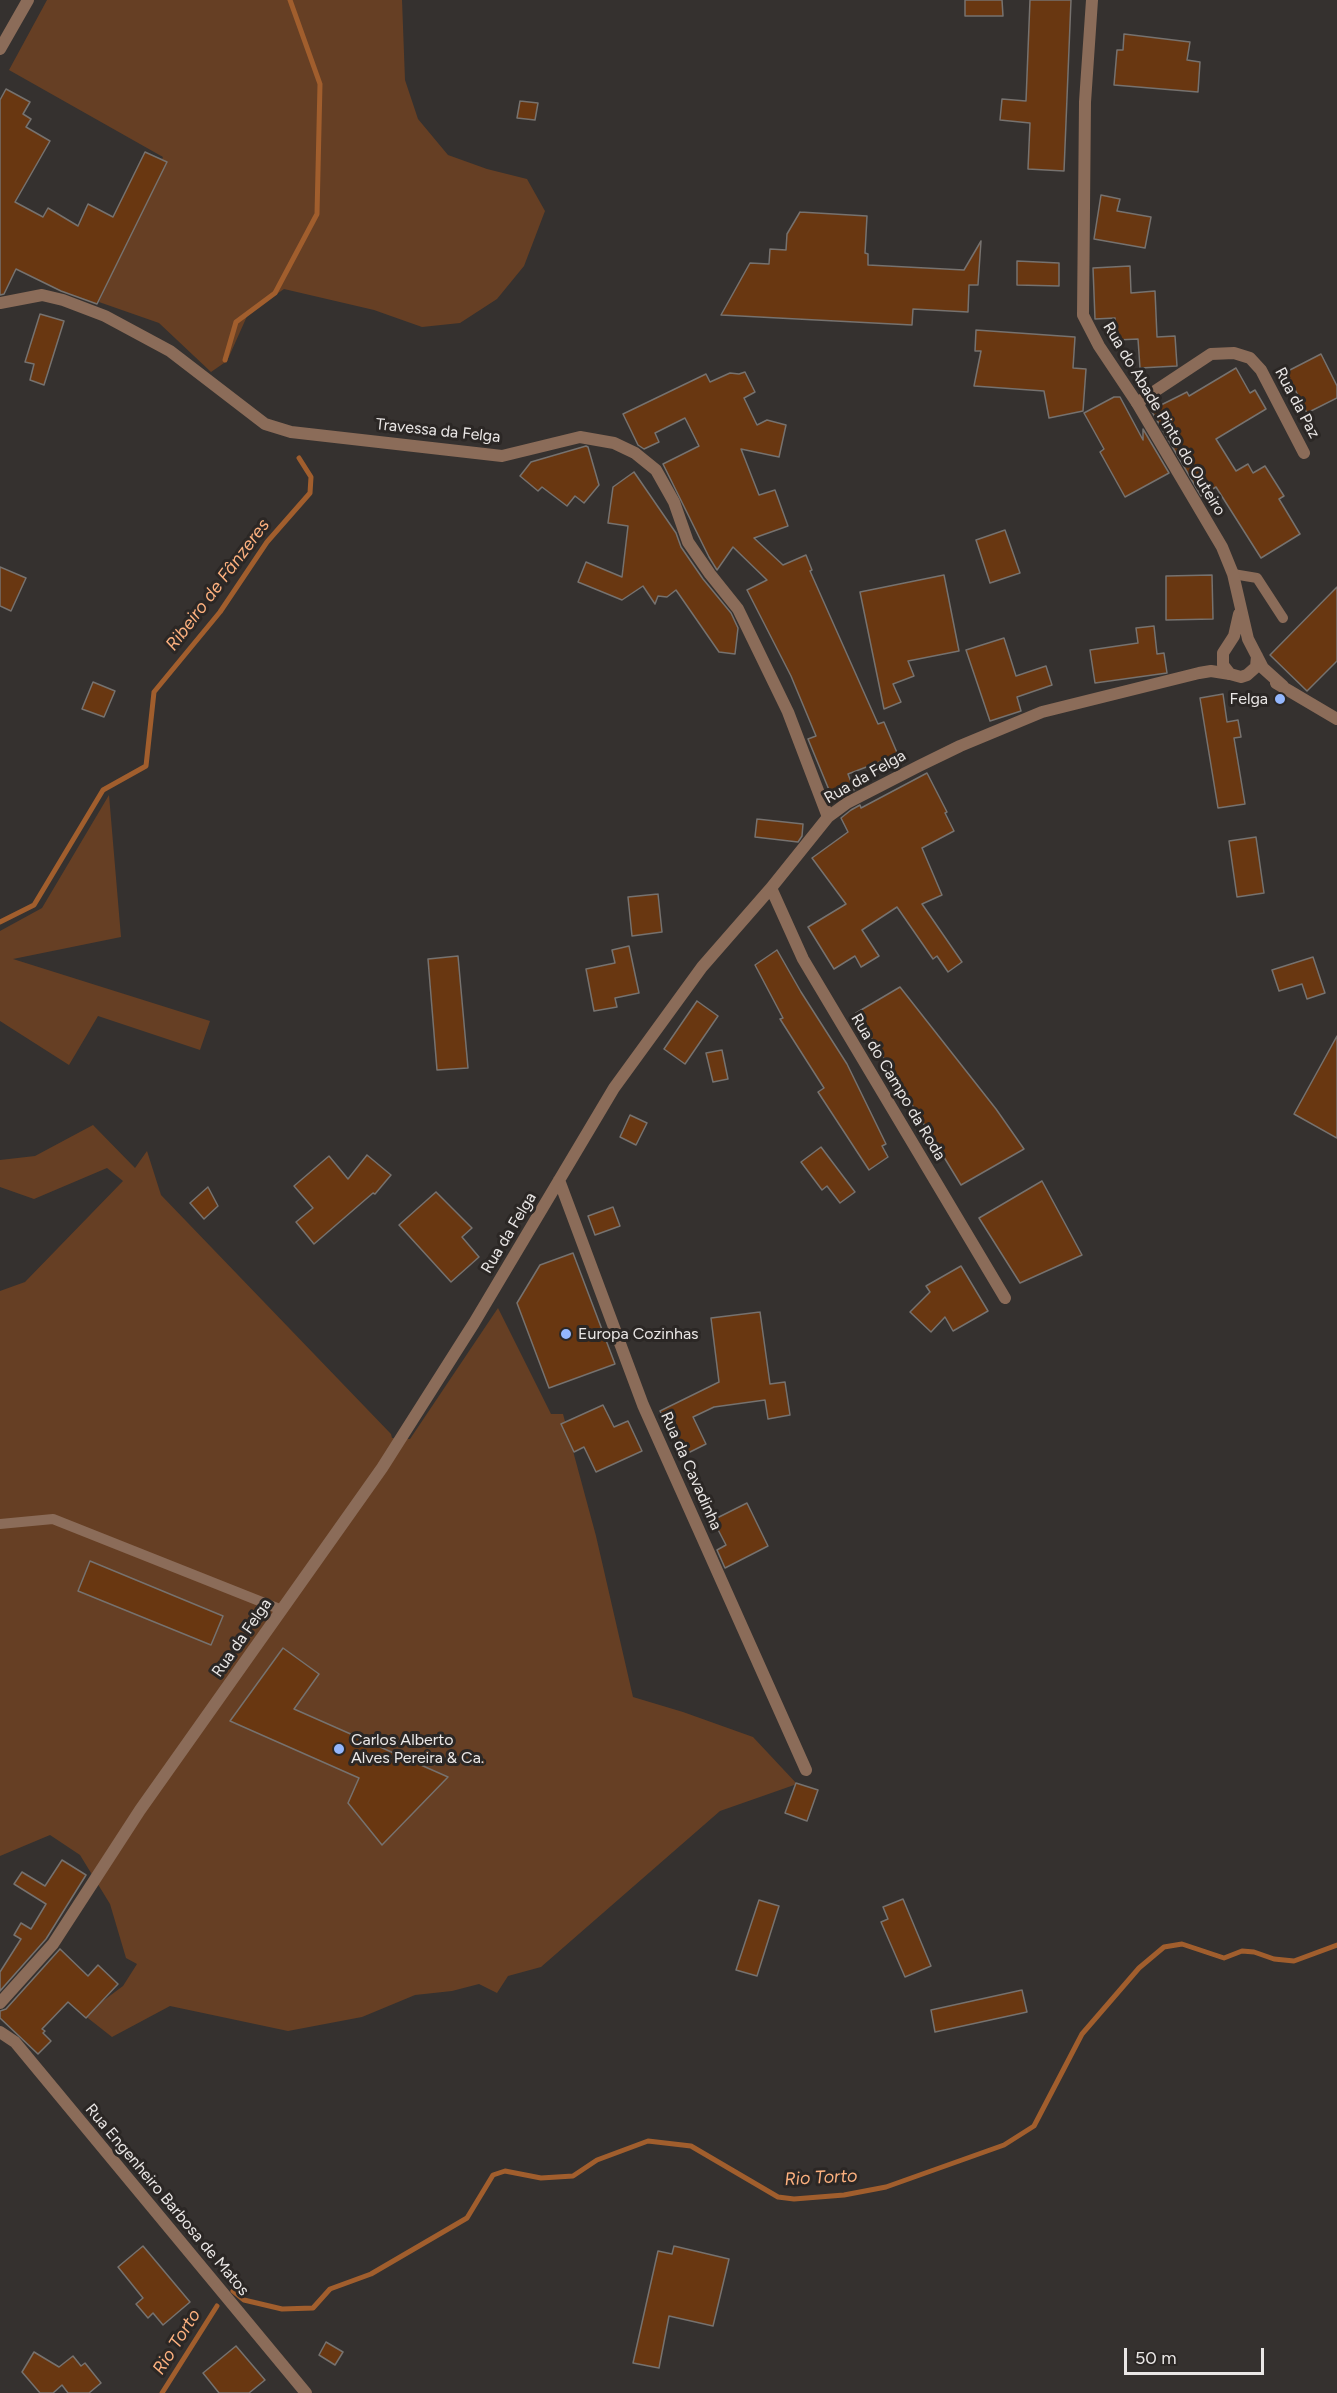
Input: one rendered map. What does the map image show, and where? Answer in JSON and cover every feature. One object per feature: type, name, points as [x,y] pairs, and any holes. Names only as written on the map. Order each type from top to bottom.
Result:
[{"type":"street","points":[[0,49],[28,0]]},
{"type":"street","name":"Rua do Abade Pinto do Outeiro","points":[[1092,0],[1085,102],[1083,315],[1099,346],[1137,403],[1222,547],[1233,574],[1248,639],[1270,676],[1283,686]]},
{"type":"street","name":"Travessa da Felga","points":[[0,303],[42,295],[63,300],[105,316],[170,351],[265,424],[291,432],[502,456],[580,438],[614,443],[635,453],[656,470],[674,502],[688,542],[738,609],[788,712],[828,817]]},
{"type":"street","name":"Rua da Paz","points":[[1137,403],[1211,354],[1234,353],[1250,358],[1261,370],[1304,453]]},
{"type":"street","name":"Rua do Abade Pinto do Outeiro","points":[[1226,649],[1238,626],[1239,598]]},
{"type":"street","points":[[1247,675],[1256,667],[1255,651],[1241,641],[1226,649],[1223,665],[1230,674],[1260,677],[1283,686],[1337,719]]},
{"type":"street","name":"Rua da Felga","points":[[1199,673],[1208,668],[1226,649]]},
{"type":"street","name":"Rua da Felga","points":[[0,2003],[53,1944],[140,1810],[382,1468],[474,1323],[614,1088],[702,967],[771,888],[828,817],[864,794],[939,756],[1041,712],[1199,673],[1211,671],[1230,674]]},
{"type":"street","name":"Rua do Campo da Roda","points":[[771,888],[803,959],[1005,1298]]},
{"type":"street","name":"Rua da Cavadinha","points":[[559,1180],[643,1405],[806,1770]]},
{"type":"street","name":"Rua Engenheiro Barbosa de Matos","points":[[0,2032],[15,2042],[306,2393]]},
{"type":"lane","points":[[1233,574],[1257,578],[1283,618]]},
{"type":"lane","points":[[0,1524],[53,1520],[282,1610]]},
{"type":"shaded area","points":[[47,0],[402,0],[405,80],[418,119],[448,155],[487,169],[527,179],[545,211],[524,266],[497,299],[460,323],[422,327],[374,310],[284,289],[248,314],[227,361],[211,372],[159,323],[99,302],[163,157],[9,70]]},
{"type":"shaded area","points":[[109,795],[121,937],[13,959],[210,1021],[200,1050],[98,1016],[69,1065],[0,1021],[0,931],[42,908]]},
{"type":"shaded area","points":[[93,1125],[135,1168],[147,1151],[161,1195],[391,1434],[392,1438],[410,1439],[498,1308],[551,1414],[563,1414],[596,1536],[633,1697],[753,1737],[797,1784],[720,1811],[541,1967],[508,1976],[497,1993],[479,1984],[452,1991],[415,1995],[362,2017],[288,2031],[170,2006],[112,2037],[84,2015],[123,1986],[137,1964],[126,1958],[110,1904],[80,1855],[50,1835],[0,1856],[0,1291],[25,1282],[123,1181],[107,1168],[34,1199],[0,1187],[0,1160],[35,1156]]},
{"type":"building","points":[[965,0],[1002,0],[1003,16],[965,16]]},
{"type":"building","points":[[1030,0],[1071,0],[1064,171],[1028,169],[1030,123],[1000,120],[1002,99],[1026,101]]},
{"type":"building","points":[[1124,34],[1190,42],[1187,60],[1200,62],[1198,92],[1114,85],[1117,50],[1123,50]]},
{"type":"building","points":[[6,89],[30,102],[23,114],[31,119],[26,127],[50,141],[15,202],[43,217],[48,208],[78,226],[88,204],[113,217],[145,152],[167,162],[97,304],[61,291],[16,269],[4,294],[0,295],[0,100]]},
{"type":"building","points":[[520,101],[538,103],[535,120],[517,118]]},
{"type":"building","points":[[1101,195],[1120,199],[1117,211],[1151,217],[1145,248],[1094,239]]},
{"type":"building","points":[[800,212],[867,216],[865,253],[868,254],[868,265],[964,270],[981,241],[978,285],[969,285],[968,312],[913,309],[912,325],[721,315],[750,263],[769,264],[770,249],[786,250],[787,234]]},
{"type":"building","points":[[1017,261],[1059,263],[1059,286],[1017,285]]},
{"type":"building","points":[[1130,266],[1131,293],[1155,291],[1157,337],[1175,336],[1177,366],[1140,368],[1138,339],[1116,340],[1115,318],[1095,319],[1093,268]]},
{"type":"building","points":[[40,314],[64,321],[44,385],[30,380],[34,364],[25,362]]},
{"type":"building","points":[[976,330],[1075,337],[1073,368],[1086,369],[1083,411],[1049,418],[1044,391],[974,386],[981,351],[975,351]]},
{"type":"building","points":[[1321,354],[1337,386],[1337,398],[1307,413],[1286,372]]},
{"type":"building","points":[[1236,368],[1250,393],[1255,390],[1266,409],[1216,439],[1236,471],[1248,464],[1253,473],[1265,466],[1284,496],[1279,499],[1300,534],[1261,558],[1216,487],[1201,496],[1151,410],[1187,392],[1189,396]]},
{"type":"building","points":[[745,372],[755,392],[744,398],[757,425],[767,420],[786,425],[779,457],[741,449],[759,495],[775,490],[788,526],[754,538],[783,565],[806,555],[812,570],[810,571],[878,724],[884,722],[898,755],[848,774],[854,790],[834,802],[808,739],[816,736],[791,676],[747,590],[767,580],[733,547],[717,570],[663,464],[699,446],[685,418],[655,433],[659,442],[644,449],[638,445],[623,414],[706,374],[710,382],[730,373]]},
{"type":"building","points":[[1114,397],[1120,397],[1143,440],[1143,429],[1169,473],[1125,497],[1100,452],[1104,449],[1084,413]]},
{"type":"building","points":[[586,446],[599,485],[584,503],[575,496],[567,506],[542,487],[538,491],[520,476],[531,462]]},
{"type":"building","points":[[634,472],[676,533],[681,547],[703,579],[731,613],[738,628],[735,654],[719,652],[676,590],[667,597],[658,596],[655,604],[643,586],[622,600],[578,582],[586,562],[622,577],[628,526],[608,523],[613,487]]},
{"type":"building","points":[[1005,530],[1020,573],[990,583],[976,540]]},
{"type":"building","points":[[0,567],[26,578],[11,611],[0,606]]},
{"type":"building","points":[[944,575],[959,651],[908,661],[914,676],[893,684],[901,702],[884,709],[860,592]]},
{"type":"building","points":[[1212,575],[1213,619],[1166,620],[1166,576]]},
{"type":"building","points":[[1337,587],[1337,661],[1307,691],[1270,655]]},
{"type":"building","points":[[1154,626],[1157,654],[1164,653],[1167,673],[1095,683],[1090,650],[1138,643],[1136,628]]},
{"type":"building","points":[[1004,638],[1016,676],[1046,666],[1052,685],[1017,697],[1021,711],[990,721],[966,650]]},
{"type":"building","points":[[93,682],[115,691],[104,717],[82,709]]},
{"type":"building","points":[[1223,694],[1227,722],[1238,720],[1241,737],[1234,738],[1245,804],[1218,808],[1200,698]]},
{"type":"building","points":[[927,773],[954,831],[922,848],[942,895],[922,904],[962,962],[948,972],[937,956],[933,959],[897,907],[862,930],[879,956],[861,967],[855,956],[834,969],[808,927],[846,904],[812,858],[848,832],[841,818],[851,810],[860,805],[861,808]]},
{"type":"building","points":[[757,819],[803,824],[802,836],[798,842],[755,837]]},
{"type":"building","points":[[1256,837],[1264,893],[1237,897],[1229,841]]},
{"type":"building","points":[[658,894],[662,932],[632,936],[628,897]]},
{"type":"building","points":[[629,946],[639,993],[615,998],[617,1007],[594,1011],[586,969],[615,963],[612,950]]},
{"type":"building","points":[[777,950],[847,1064],[886,1144],[882,1146],[888,1157],[869,1170],[818,1092],[824,1088],[780,1019],[783,1018],[755,965]]},
{"type":"building","points":[[458,956],[468,1068],[437,1070],[428,959]]},
{"type":"building","points":[[1313,957],[1325,993],[1307,999],[1302,984],[1279,991],[1272,970]]},
{"type":"building","points":[[900,987],[996,1109],[1024,1149],[961,1185],[856,1013]]},
{"type":"building","points":[[697,1001],[718,1016],[685,1064],[664,1049]]},
{"type":"building","points":[[1337,1036],[1337,1138],[1294,1114]]},
{"type":"building","points":[[722,1050],[728,1079],[713,1082],[706,1053]]},
{"type":"building","points":[[630,1115],[647,1123],[636,1145],[620,1137]]},
{"type":"building","points":[[821,1147],[855,1192],[840,1203],[827,1186],[822,1190],[801,1162]]},
{"type":"building","points":[[367,1155],[391,1175],[375,1194],[373,1193],[314,1244],[296,1222],[313,1208],[294,1186],[329,1156],[348,1179]]},
{"type":"building","points":[[1042,1181],[1082,1255],[1020,1283],[979,1218]]},
{"type":"building","points":[[208,1187],[218,1206],[204,1219],[190,1203]]},
{"type":"building","points":[[436,1192],[472,1228],[462,1237],[479,1257],[451,1282],[399,1225]]},
{"type":"building","points":[[613,1207],[620,1226],[595,1235],[588,1216]]},
{"type":"building","name":"Europa Cozinhas","points":[[573,1253],[615,1364],[549,1388],[517,1303],[540,1265]]},
{"type":"building","points":[[961,1266],[988,1311],[953,1331],[945,1317],[931,1332],[910,1312],[930,1292],[926,1286]]},
{"type":"building","points":[[760,1312],[770,1384],[785,1382],[790,1415],[768,1419],[765,1400],[714,1407],[693,1417],[706,1444],[682,1456],[660,1411],[719,1382],[711,1318]]},
{"type":"building","points":[[603,1405],[614,1427],[628,1421],[642,1451],[596,1472],[584,1447],[574,1452],[561,1424]]},
{"type":"building","points":[[747,1503],[768,1546],[725,1568],[717,1550],[726,1545],[713,1520]]},
{"type":"building","points":[[90,1561],[223,1616],[211,1645],[78,1591]]},
{"type":"building","name":"Carlos Alberto Alves Pereira & Ca.","points":[[283,1648],[319,1674],[294,1709],[448,1777],[382,1845],[348,1803],[359,1778],[230,1721]]},
{"type":"building","points":[[796,1783],[818,1790],[807,1821],[785,1813]]},
{"type":"building","points":[[62,1860],[86,1875],[46,1939],[0,1991],[0,1972],[21,1939],[14,1935],[21,1923],[31,1929],[46,1904],[14,1884],[22,1872],[45,1886]]},
{"type":"building","points":[[903,1899],[931,1966],[905,1977],[881,1922],[888,1919],[883,1907]]},
{"type":"building","points":[[759,1900],[779,1906],[757,1976],[736,1970]]},
{"type":"building","points":[[60,1949],[88,1976],[98,1965],[118,1984],[86,2018],[68,2002],[42,2029],[51,2041],[38,2054],[0,2018],[0,2011],[6,2009]]},
{"type":"building","points":[[1022,1990],[1027,2012],[935,2032],[931,2010]]},
{"type":"building","points":[[143,2246],[190,2302],[163,2325],[153,2313],[148,2318],[136,2304],[143,2298],[118,2267]]},
{"type":"building","points":[[674,2246],[729,2259],[713,2326],[669,2316],[659,2368],[633,2363],[658,2251],[672,2254]]},
{"type":"building","points":[[326,2342],[343,2352],[335,2365],[319,2355]]},
{"type":"building","points":[[236,2346],[265,2380],[249,2393],[219,2393],[203,2373]]},
{"type":"building","points":[[34,2352],[59,2367],[73,2356],[81,2366],[85,2363],[101,2383],[89,2393],[68,2393],[62,2385],[53,2393],[40,2393],[22,2372]]},
{"type":"waterway","name":"Ribeiro de Fânzeres","points":[[225,360],[236,322],[275,293],[317,214],[320,84],[290,0]]},
{"type":"waterway","name":"Ribeiro de Fânzeres","points":[[0,922],[34,905],[103,790],[146,766],[154,692],[220,612],[267,542],[310,493],[311,477],[299,458]]},
{"type":"waterway","name":"Rio Torto","points":[[233,2291],[244,2300],[282,2309],[313,2308],[330,2289],[371,2274],[467,2218],[493,2175],[505,2171],[541,2178],[573,2176],[597,2160],[648,2141],[691,2146],[778,2197],[794,2199],[844,2195],[886,2187],[1004,2145],[1034,2126],[1082,2034],[1139,1968],[1164,1947],[1182,1944],[1224,1958],[1242,1951],[1254,1952],[1274,1959],[1294,1961],[1337,1945]]},
{"type":"waterway","name":"Rio Torto","points":[[162,2393],[217,2306]]},
{"type":"place","name":"Felga","points":[[1280,699]]},
{"type":"place","name":"Europa Cozinhas","points":[[566,1334]]},
{"type":"place","name":"Carlos Alberto Alves Pereira & Ca.","points":[[339,1749]]}]
